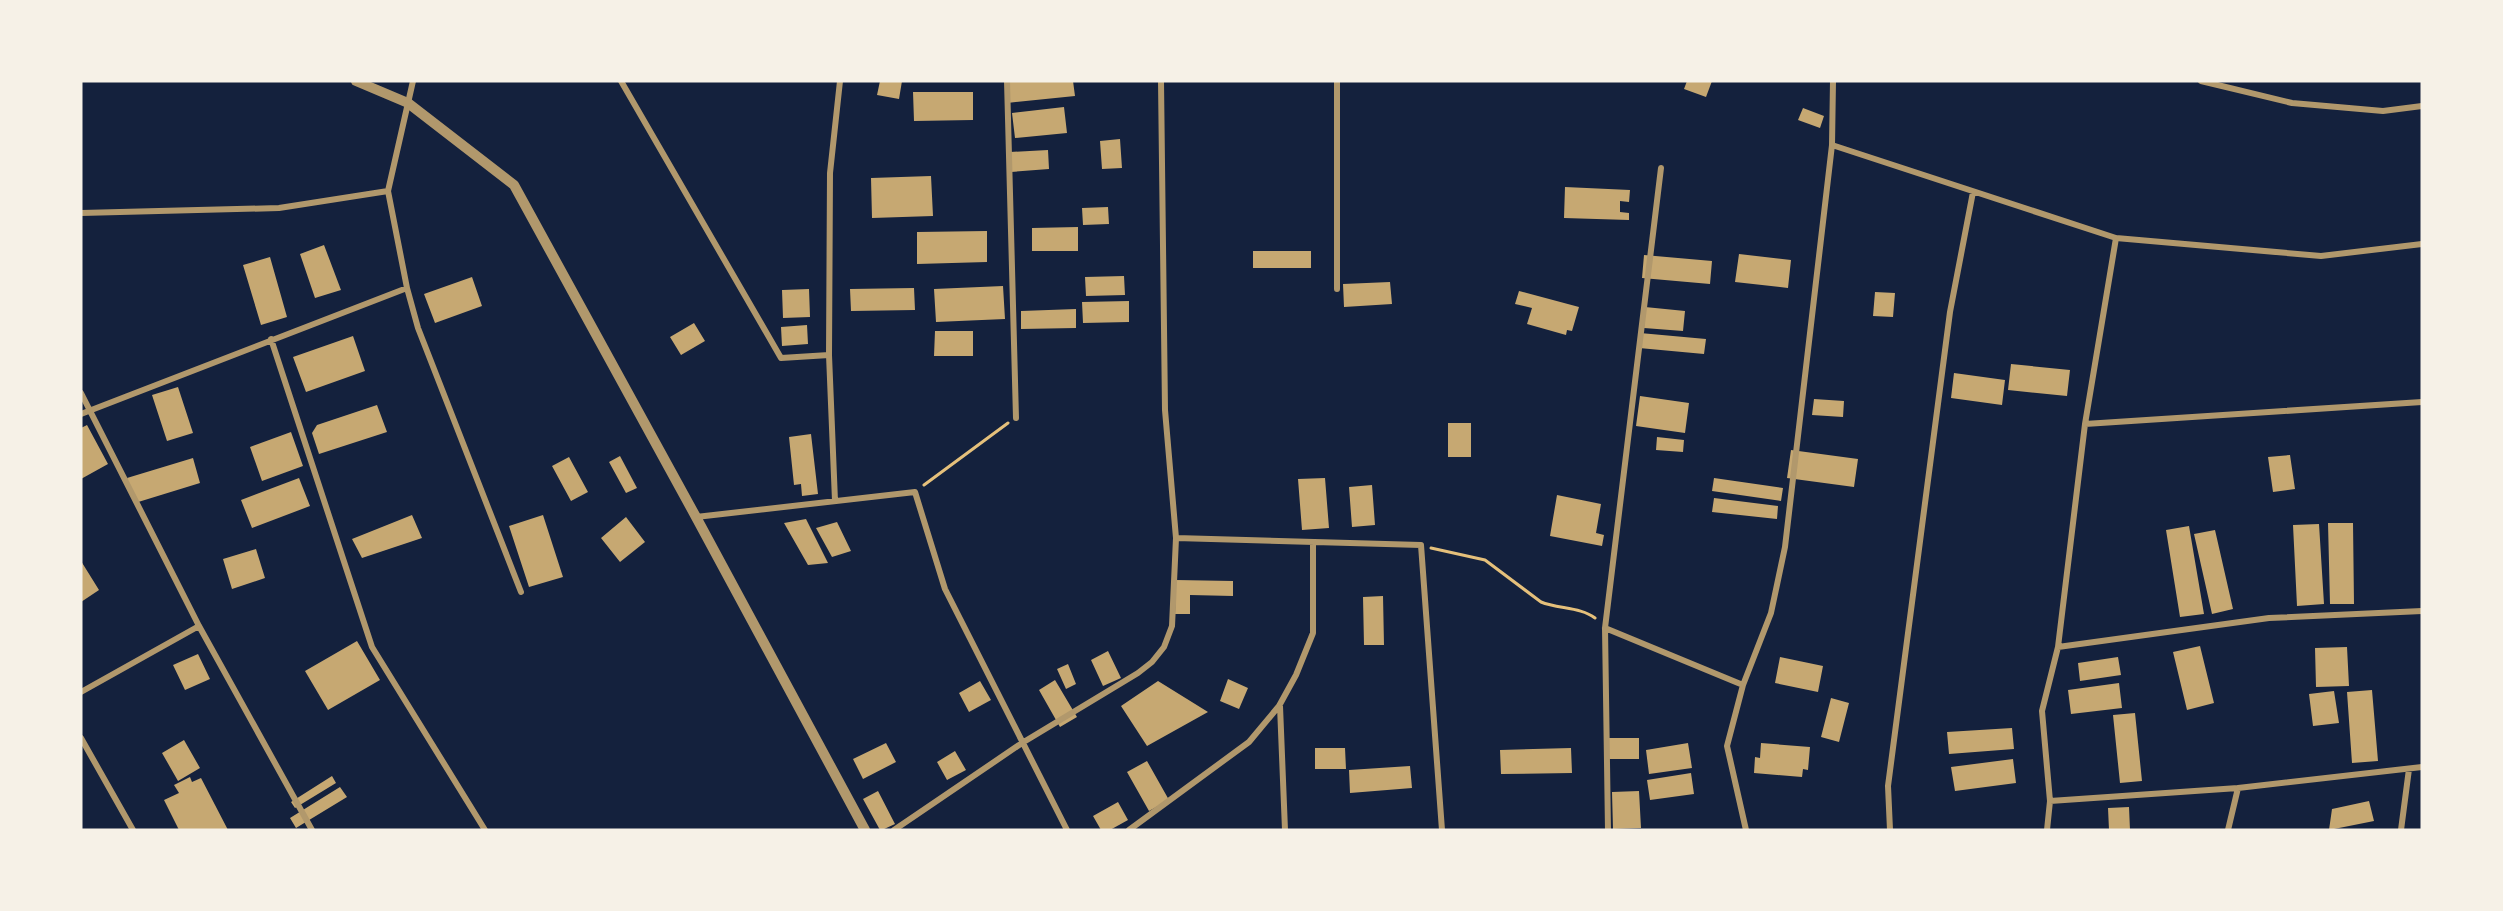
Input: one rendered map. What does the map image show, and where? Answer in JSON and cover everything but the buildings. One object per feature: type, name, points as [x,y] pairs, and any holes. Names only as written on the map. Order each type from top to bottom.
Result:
[{"type":"street","points":[[356,81],[408,102],[514,185],[865,830]]},
{"type":"street","points":[[413,81],[388,191],[407,288],[418,328],[521,592]]},
{"type":"street","points":[[621,81],[781,358],[829,355]]},
{"type":"street","points":[[835,501],[829,355],[830,173],[840,81]]},
{"type":"street","points":[[1007,81],[1016,418]]},
{"type":"street","points":[[894,830],[1022,743],[1138,673],[1152,662],[1164,647],[1172,626],[1176,538],[1165,410],[1161,81]]},
{"type":"street","points":[[1337,81],[1337,289]]},
{"type":"street","points":[[1746,830],[1727,746],[1743,686],[1771,613],[1785,547],[1832,145],[1833,81]]},
{"type":"street","points":[[2202,81],[2313,106],[2382,111],[2422,106]]},
{"type":"street","points":[[1832,145],[2116,238],[2321,256],[2422,244]]},
{"type":"street","points":[[1608,830],[1605,628],[1661,168]]},
{"type":"street","points":[[81,213],[279,208],[388,191]]},
{"type":"street","points":[[1890,830],[1888,786],[1891,762],[1950,312],[1972,192]]},
{"type":"street","points":[[2047,830],[2050,801],[2042,711],[2058,647],[2085,424],[2116,238]]},
{"type":"street","points":[[81,414],[407,288]]},
{"type":"street","points":[[271,339],[372,647],[485,830]]},
{"type":"street","points":[[81,393],[199,626],[312,830]]},
{"type":"street","points":[[2085,424],[2422,402]]},
{"type":"street","points":[[696,517],[915,492],[945,589],[1067,830]]},
{"type":"street","points":[[1176,538],[1421,545],[1442,830]]},
{"type":"street","points":[[1129,830],[1249,742],[1280,706],[1296,675],[1313,633],[1312,542]]},
{"type":"street","points":[[2058,647],[2269,618],[2422,611]]},
{"type":"street","points":[[81,692],[199,626]]},
{"type":"street","points":[[1605,628],[1743,686]]},
{"type":"street","points":[[1280,706],[1285,830]]},
{"type":"street","points":[[81,738],[133,830]]},
{"type":"street","points":[[2050,801],[2238,788],[2422,767]]},
{"type":"street","points":[[2401,830],[2409,769]]},
{"type":"street","points":[[2228,830],[2238,788]]},
{"type":"path","points":[[915,492],[1016,418]]},
{"type":"path","points":[[1421,545],[1485,560],[1541,602],[1587,612],[1605,628]]}]
